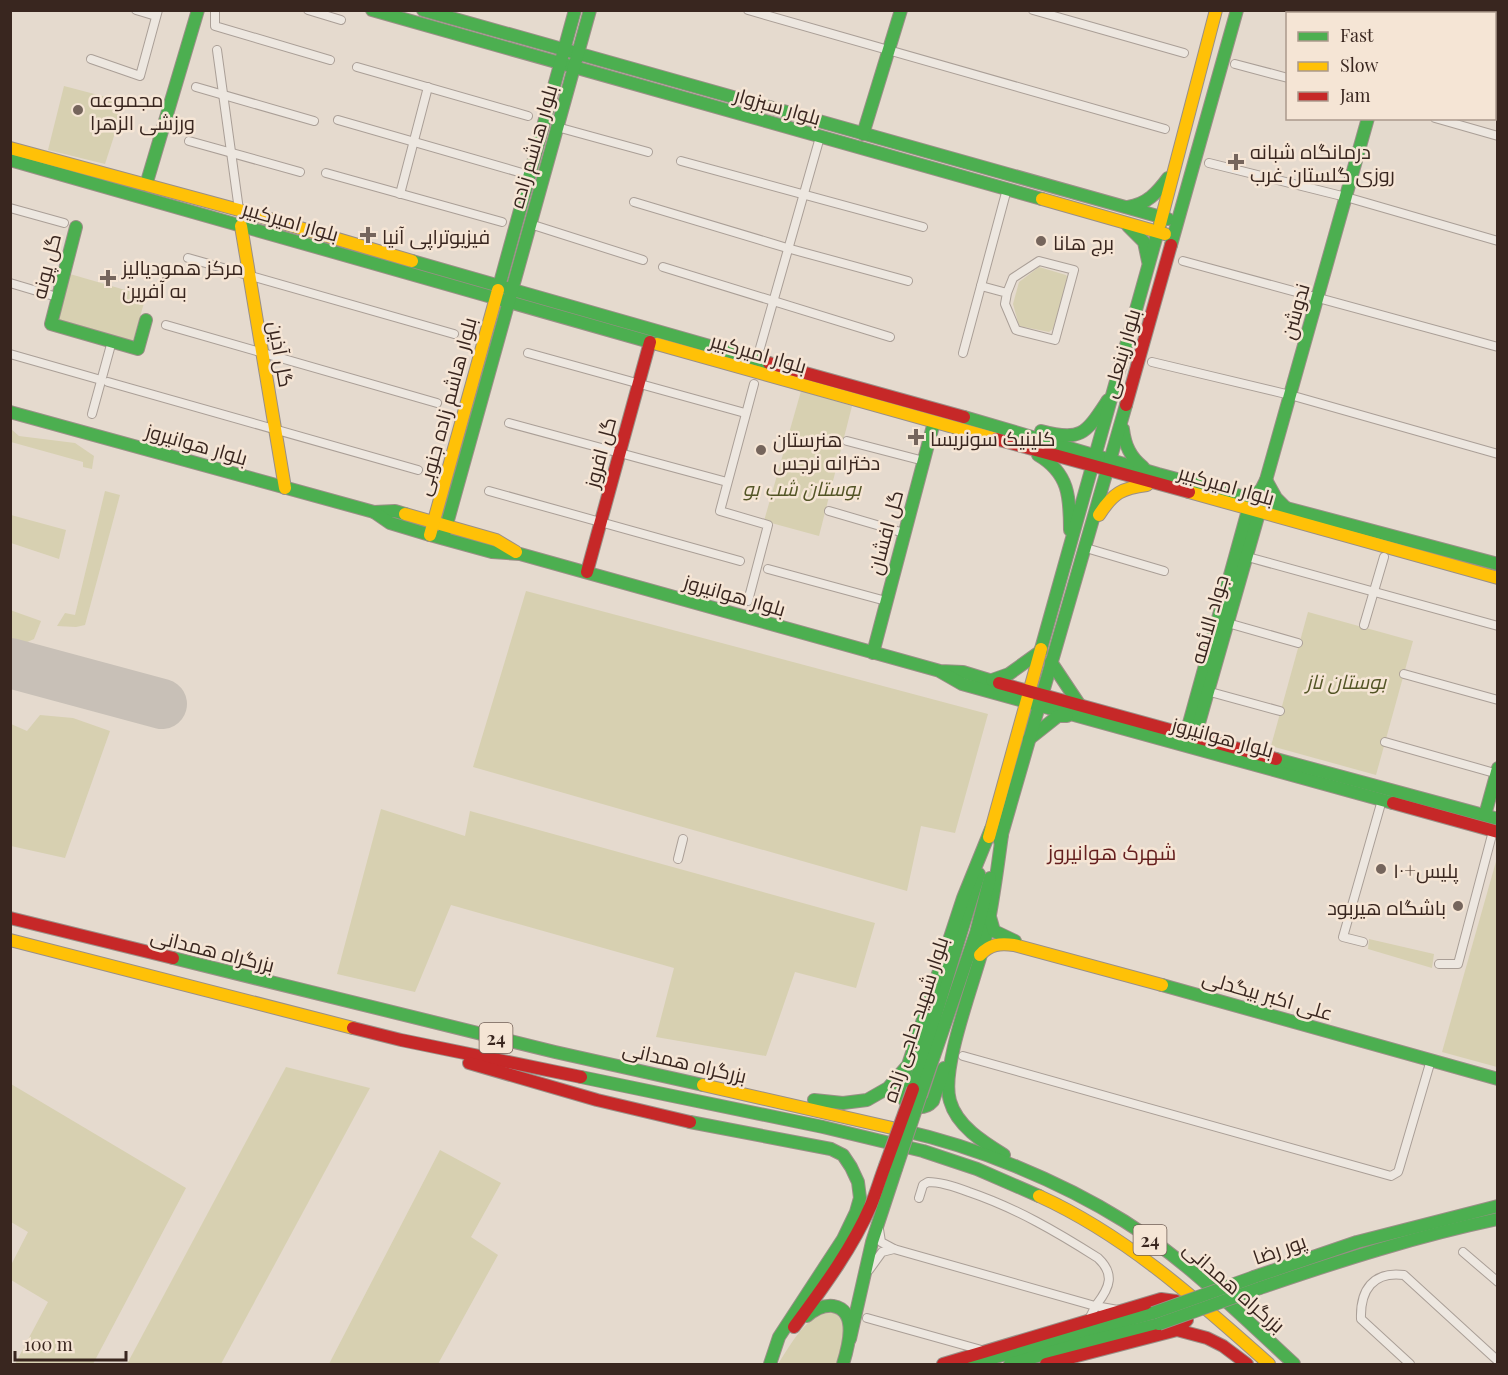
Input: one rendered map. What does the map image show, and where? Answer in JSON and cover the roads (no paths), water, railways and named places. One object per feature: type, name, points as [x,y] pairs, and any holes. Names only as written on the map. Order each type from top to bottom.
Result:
[{"type":"main road","points":[[146,185],[198,10]]},
{"type":"main road","name":"بلوار سبزوار","points":[[372,10],[1174,237]]},
{"type":"main road","name":"بلوار سبزوار","points":[[423,10],[1178,222]]},
{"type":"main road","name":"بلوار هاشم زاده","points":[[496,293],[575,10]]},
{"type":"main road","name":"بلوار هاشم زاده","points":[[510,297],[590,10]]},
{"type":"main road","points":[[863,134],[901,10]]},
{"type":"main road","name":"بلوار زینعلی","points":[[1034,699],[1041,651],[1158,232],[1216,10]]},
{"type":"main road","name":"بلوار زینعلی","points":[[1034,699],[1051,662],[1085,552],[1237,10]]},
{"type":"main road","name":"ندوشن","points":[[1266,480],[1367,120]]},
{"type":"main road","name":"بلوار امیرکبیر","points":[[10,148],[239,210],[496,293]]},
{"type":"main road","name":"بلوار امیرکبیر","points":[[10,160],[241,226],[496,293],[937,416],[1497,578]]},
{"type":"main road","points":[[1124,207],[1146,202],[1158,193],[1175,167]]},
{"type":"main road","points":[[1122,222],[1136,232],[1144,242],[1149,264]]},
{"type":"main road","name":"گل پونه","points":[[70,225],[51,324],[138,349],[146,320]]},
{"type":"main road","name":"گل آذین","points":[[241,226],[285,488]]},
{"type":"main road","name":"بلوار هاشم زاده جنوبی","points":[[430,535],[496,293]]},
{"type":"main road","name":"بلوار امیرکبیر","points":[[510,297],[650,342],[937,416],[1006,442],[1094,461]]},
{"type":"main road","name":"بلوار هاشم زاده جنوبی","points":[[443,538],[510,297]]},
{"type":"main road","name":"گل افروز","points":[[587,572],[650,342]]},
{"type":"main road","points":[[937,416],[1003,420],[1069,438],[1082,434],[1088,428],[1113,392]]},
{"type":"main road","points":[[1127,398],[1123,428],[1124,443],[1130,456],[1157,479]]},
{"type":"main road","name":"بلوار هوانیروز","points":[[10,412],[374,512],[395,511],[495,540],[520,554]]},
{"type":"main road","name":"گل افشان","points":[[873,653],[937,416]]},
{"type":"main road","points":[[1006,442],[1043,458],[1057,469],[1067,483],[1070,546]]},
{"type":"main road","points":[[1085,552],[1100,513],[1113,496],[1125,487],[1157,479]]},
{"type":"main road","points":[[1251,507],[1266,480]]},
{"type":"main road","points":[[1266,480],[1276,498],[1286,509]]},
{"type":"main road","name":"بلوار امیرکبیر","points":[[1251,507],[1286,509],[1497,564]]},
{"type":"main road","name":"جواد الائمه","points":[[1191,735],[1241,555],[1251,507]]},
{"type":"main road","name":"بلوار هوانیروز","points":[[374,512],[390,523],[430,535],[492,552],[520,554],[940,671],[963,672],[992,680],[1073,715],[1382,800],[1496,827]]},
{"type":"main road","points":[[992,680],[1017,669],[1041,651]]},
{"type":"main road","points":[[1051,662],[1079,704]]},
{"type":"main road","name":"بلوار هوانیروز","points":[[940,671],[962,684],[1034,699],[1079,704],[1485,815],[1496,827]]},
{"type":"main road","name":"بلوار شهید حاجی زاده","points":[[846,1362],[861,1288],[881,1216],[891,1167],[917,1091],[969,910],[1028,740],[1034,699]]},
{"type":"main road","name":"بلوار شهید حاجی زاده","points":[[997,832],[1034,699]]},
{"type":"main road","points":[[1028,740],[1058,716],[1073,715]]},
{"type":"main road","points":[[1485,815],[1497,772]]},
{"type":"main road","points":[[997,832],[990,910],[980,956],[933,1102],[926,1107],[913,1107],[903,1098],[902,1085],[908,1065],[963,898],[997,832]]},
{"type":"main road","name":"علی اکبر بیگدلی","points":[[990,910],[990,927],[994,932],[1027,947]]},
{"type":"main road","name":"بزرگراه همدانی","points":[[10,918],[555,1052],[930,1136],[982,1154],[1054,1183],[1124,1221],[1198,1276],[1294,1365]]},
{"type":"main road","name":"بزرگراه همدانی","points":[[10,940],[400,1040],[823,1127],[923,1151],[977,1169],[1042,1197],[1131,1249],[1187,1291],[1269,1365]]},
{"type":"main road","name":"علی اکبر بیگدلی","points":[[980,956],[992,944],[1027,947],[1497,1079]]},
{"type":"main road","points":[[968,995],[948,1075],[948,1093],[952,1107],[962,1122],[990,1147],[1054,1183]]},
{"type":"main road","points":[[400,1040],[514,1077],[660,1116],[815,1145],[843,1155],[852,1167],[858,1182],[860,1198],[856,1212],[843,1239],[779,1336],[770,1365]]},
{"type":"main road","points":[[555,1052],[666,1070],[808,1099],[853,1104],[886,1091],[908,1065]]},
{"type":"main road","name":"بلوار شهید حاجی زاده","points":[[794,1327],[820,1292],[856,1234],[891,1167]]},
{"type":"main road","name":"پور رضا","points":[[1010,1365],[1156,1319],[1257,1283],[1357,1242],[1497,1206]]},
{"type":"main road","name":"پور رضا","points":[[1257,1283],[1442,1231],[1497,1219]]},
{"type":"main road","points":[[943,1365],[1161,1299],[1178,1300],[1185,1310],[1187,1320],[1177,1330]]},
{"type":"main road","points":[[770,1365],[794,1327],[822,1306],[838,1306],[843,1309],[847,1316],[850,1339]]},
{"type":"main road","name":"پور رضا","points":[[971,1365],[1156,1319]]},
{"type":"main road","points":[[1046,1365],[1070,1361],[1177,1330],[1196,1332],[1210,1337],[1247,1365]]},
{"type":"street","points":[[91,59],[140,76],[157,13],[136,10]]},
{"type":"street","points":[[215,10],[215,26],[330,60]]},
{"type":"street","points":[[308,10],[341,20]]},
{"type":"street","points":[[748,10],[1165,129]]},
{"type":"street","points":[[1033,10],[1184,53]]},
{"type":"street","points":[[217,50],[239,210]]},
{"type":"street","points":[[1235,64],[1286,78]]},
{"type":"street","points":[[357,67],[528,116]]},
{"type":"street","points":[[196,87],[314,121]]},
{"type":"street","points":[[400,194],[428,87]]},
{"type":"street","points":[[338,120],[529,175]]},
{"type":"street","points":[[1442,120],[1497,136]]},
{"type":"street","points":[[557,127],[648,152]]},
{"type":"street","points":[[760,348],[820,137]]},
{"type":"street","points":[[189,141],[300,172]]},
{"type":"street","points":[[681,161],[923,227]]},
{"type":"street","points":[[1209,163],[1346,197],[1497,241]]},
{"type":"street","points":[[326,173],[502,222]]},
{"type":"street","points":[[963,353],[1007,189]]},
{"type":"street","points":[[634,202],[787,249],[908,281]]},
{"type":"street","points":[[10,208],[70,225]]},
{"type":"street","points":[[530,224],[643,260]]},
{"type":"street","points":[[188,258],[454,334]]},
{"type":"street","points":[[1039,261],[1074,270],[1055,340],[1016,330],[1005,304],[1007,293],[1013,279],[1039,261]]},
{"type":"street","points":[[1183,261],[1497,346]]},
{"type":"street","points":[[663,267],[890,337]]},
{"type":"street","points":[[10,283],[57,297]]},
{"type":"street","points":[[981,286],[1007,293]]},
{"type":"street","points":[[166,325],[437,403]]},
{"type":"street","points":[[92,414],[105,381],[112,341]]},
{"type":"street","points":[[528,353],[745,413]]},
{"type":"street","points":[[10,354],[418,470]]},
{"type":"street","points":[[1152,362],[1290,395],[1497,454]]},
{"type":"street","points":[[748,601],[768,525],[720,511],[753,384]]},
{"type":"street","points":[[508,423],[727,482]]},
{"type":"street","points":[[847,441],[924,461]]},
{"type":"street","points":[[489,491],[740,561]]},
{"type":"street","points":[[829,512],[904,534]]},
{"type":"street","points":[[1085,552],[1164,571]]},
{"type":"street","points":[[1241,555],[1497,626]]},
{"type":"street","points":[[1364,625],[1384,557]]},
{"type":"street","points":[[768,569],[886,602]]},
{"type":"street","points":[[1222,622],[1298,643]]},
{"type":"street","points":[[1404,674],[1497,700]]},
{"type":"street","points":[[1203,691],[1280,711]]},
{"type":"street","points":[[1386,742],[1497,772]]},
{"type":"street","points":[[1363,942],[1343,936],[1382,800]]},
{"type":"street","points":[[1438,964],[1458,964],[1496,827]]},
{"type":"street","points":[[678,859],[683,839]]},
{"type":"street","points":[[963,1056],[1391,1176],[1398,1172],[1431,1060]]},
{"type":"street","points":[[918,1198],[923,1185],[928,1182],[950,1186],[993,1200],[1025,1214],[1098,1258],[1106,1265],[1109,1283],[1106,1292],[1086,1322]]},
{"type":"street","points":[[881,1216],[879,1228],[882,1242],[894,1249],[1095,1306],[1123,1310]]},
{"type":"street","points":[[861,1288],[876,1257],[882,1252],[894,1249]]},
{"type":"street","points":[[1463,1252],[1497,1282]]},
{"type":"street","points":[[1410,1365],[1361,1319],[1362,1303],[1368,1287],[1374,1281],[1388,1275],[1404,1275],[1497,1361]]},
{"type":"street","points":[[867,1318],[986,1351]]},
{"type":"place","name":"مجموعه ورزشی الزهرا","points":[[78,110]]},
{"type":"place","name":"درمانگاه شبانه روزی گلستان غرب","points":[[1236,162]]},
{"type":"place","name":"فیزیوتراپی آنیا","points":[[368,235]]},
{"type":"place","name":"برج هانا","points":[[1041,241]]},
{"type":"place","name":"مرکز همودیالیز به آفرین","points":[[108,278]]},
{"type":"place","name":"کلینیک سونریسا","points":[[916,437]]},
{"type":"place","name":"هنرستان دخترانه نرجس","points":[[761,450]]},
{"type":"place","name":"پلیس+۱۰","points":[[1381,869]]},
{"type":"place","name":"باشگاه هیربود","points":[[1458,906]]},
{"type":"district","name":"شهرک هوانیروز","points":[[1112,851]]},
{"type":"park label","name":"بوستان شب بو","points":[[802,487]]},
{"type":"park label","name":"بوستان ناز","points":[[1346,680]]}]
